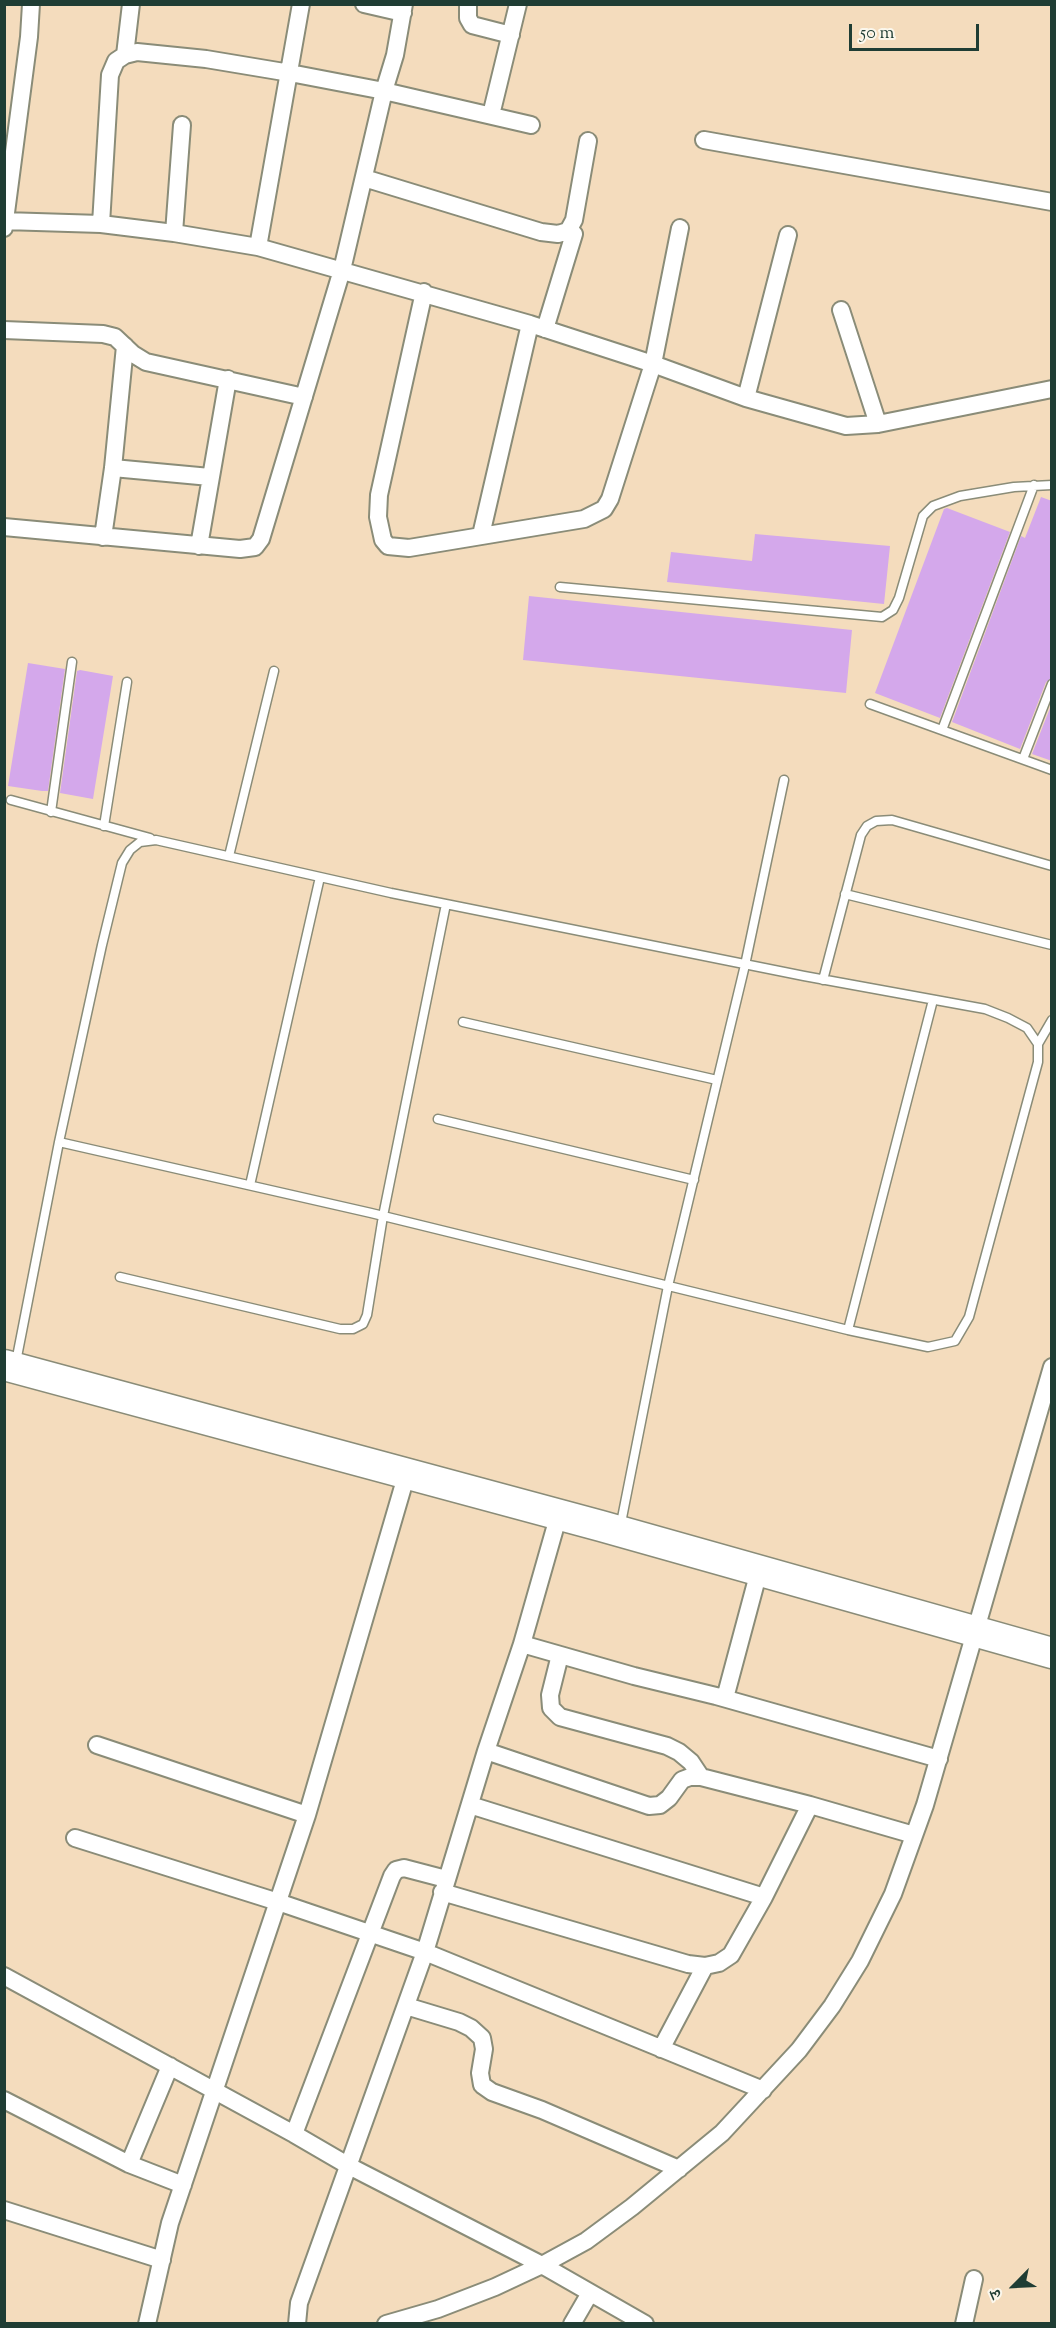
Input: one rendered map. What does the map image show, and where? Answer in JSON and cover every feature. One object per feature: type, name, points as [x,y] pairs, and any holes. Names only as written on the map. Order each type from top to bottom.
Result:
[{"type":"highway","points":[[10,1366],[559,1514],[1052,1653]]},
{"type":"street","points":[[4,228],[26,64],[31,4]]},
{"type":"street","points":[[125,55],[131,4]]},
{"type":"street","points":[[258,247],[301,4]]},
{"type":"street","points":[[4,527],[240,549],[255,547],[261,539],[342,270],[384,91],[395,55],[404,9],[364,4]]},
{"type":"street","points":[[468,4],[468,18],[472,25],[511,35]]},
{"type":"street","points":[[491,115],[518,4]]},
{"type":"street","points":[[101,224],[110,75],[116,61],[125,55],[137,52],[206,59],[290,73],[384,91],[531,125]]},
{"type":"street","points":[[174,233],[182,125]]},
{"type":"street","points":[[704,140],[1052,202]]},
{"type":"street","points":[[364,178],[541,232],[558,234],[568,231],[574,220],[588,141]]},
{"type":"street","points":[[5,220],[101,224],[258,247],[538,326],[746,398],[846,426],[878,424],[1052,389]]},
{"type":"street","points":[[424,292],[379,495],[380,532],[388,546],[409,548],[584,519],[604,509],[610,499],[653,364],[680,228]]},
{"type":"street","points":[[481,535],[538,326],[574,234]]},
{"type":"street","points":[[746,398],[788,235]]},
{"type":"street","points":[[841,310],[878,424]]},
{"type":"street","points":[[4,330],[103,334],[115,338],[146,362],[304,397]]},
{"type":"street","points":[[103,537],[113,468],[125,346]]},
{"type":"street","points":[[200,546],[228,379]]},
{"type":"street","points":[[113,468],[210,477]]},
{"type":"street","points":[[386,2324],[437,2316],[542,2265],[585,2241],[632,2207],[722,2133],[799,2050],[832,2006],[860,1961],[893,1894],[914,1835],[939,1759],[1052,1367]]},
{"type":"street","points":[[147,2324],[170,2223],[307,1815],[407,1473]]},
{"type":"street","points":[[297,2324],[299,2303],[424,1952],[486,1751],[522,1644],[559,1514]]},
{"type":"street","points":[[725,1698],[759,1571]]},
{"type":"street","points":[[522,1644],[725,1698],[939,1759]]},
{"type":"street","points":[[560,1655],[550,1695],[551,1708],[560,1716],[668,1746],[691,1762],[701,1777]]},
{"type":"street","points":[[97,1745],[307,1815]]},
{"type":"street","points":[[486,1751],[649,1806],[660,1805],[669,1798],[682,1780],[701,1777],[810,1804],[914,1835]]},
{"type":"street","points":[[470,1804],[764,1897]]},
{"type":"street","points":[[294,2134],[396,1870],[411,1869],[444,1885],[688,1964],[705,1966],[719,1963],[731,1955],[764,1897],[810,1804]]},
{"type":"street","points":[[75,1838],[278,1902],[424,1952],[763,2090]]},
{"type":"street","points":[[661,2049],[705,1966]]},
{"type":"street","points":[[4,1976],[349,2166],[542,2265],[645,2324]]},
{"type":"street","points":[[406,2006],[459,2022],[471,2028],[482,2038],[484,2049],[480,2073],[482,2085],[492,2092],[543,2110],[679,2169]]},
{"type":"street","points":[[129,2164],[170,2066]]},
{"type":"street","points":[[4,2100],[129,2164],[183,2185]]},
{"type":"street","points":[[4,2210],[162,2260]]},
{"type":"street","points":[[964,2324],[974,2279]]},
{"type":"street","points":[[572,2324],[590,2293]]},
{"type":"lane","points":[[560,587],[882,616],[893,610],[899,598],[923,516],[933,506],[960,496],[1034,485],[1052,485]]},
{"type":"lane","points":[[942,730],[1034,485]]},
{"type":"lane","points":[[51,812],[72,662]]},
{"type":"lane","points":[[229,856],[274,671]]},
{"type":"lane","points":[[104,826],[127,682]]},
{"type":"lane","points":[[1023,759],[1052,684]]},
{"type":"lane","points":[[870,704],[1052,770]]},
{"type":"lane","points":[[620,1531],[668,1286],[745,964],[784,780]]},
{"type":"lane","points":[[11,800],[156,840],[320,877],[823,980],[985,1009],[1027,1028],[1038,1044]]},
{"type":"lane","points":[[823,980],[861,835],[867,826],[876,821],[892,820],[1052,866]]},
{"type":"lane","points":[[10,1366],[122,863],[130,850],[140,842],[156,840]]},
{"type":"lane","points":[[250,1185],[320,877]]},
{"type":"lane","points":[[845,894],[1052,945]]},
{"type":"lane","points":[[120,1277],[340,1329],[353,1329],[363,1324],[368,1315],[383,1216],[446,904]]},
{"type":"lane","points":[[848,1330],[933,1000]]},
{"type":"lane","points":[[59,1142],[383,1216],[848,1330],[928,1347],[955,1341],[969,1317],[1038,1062],[1038,1044],[1052,1020]]},
{"type":"lane","points":[[463,1022],[717,1080]]},
{"type":"lane","points":[[438,1119],[694,1180]]},
{"type":"building","points":[[1041,497],[1052,501],[1052,678],[1046,682],[1020,749],[952,722],[1021,536],[1025,538]]},
{"type":"building","points":[[947,508],[1010,532],[940,718],[875,693],[944,509]]},
{"type":"building","points":[[755,534],[890,546],[884,604],[667,582],[671,552],[752,561]]},
{"type":"building","points":[[529,596],[852,630],[846,693],[523,660]]},
{"type":"building","points":[[28,663],[65,669],[48,791],[8,786]]},
{"type":"building","points":[[77,671],[113,676],[93,799],[60,793]]},
{"type":"building","points":[[1052,703],[1052,761],[1032,754]]}]
